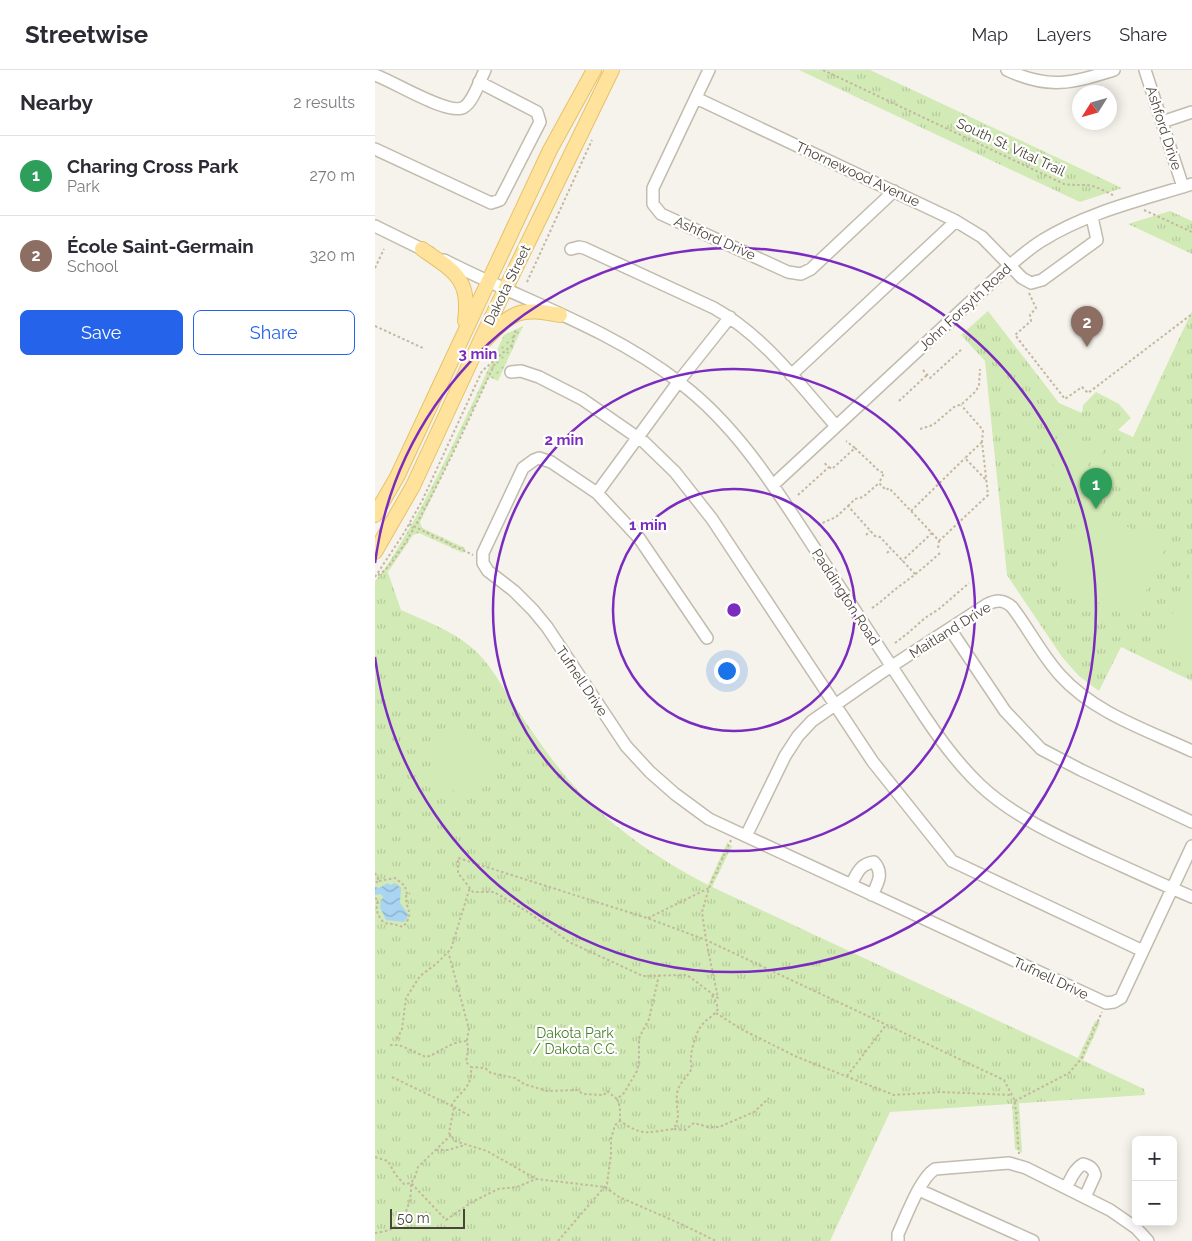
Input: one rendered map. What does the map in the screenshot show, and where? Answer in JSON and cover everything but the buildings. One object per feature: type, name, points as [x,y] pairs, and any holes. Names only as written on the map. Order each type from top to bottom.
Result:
[{"type":"main road","name":"Dakota Street","points":[[375,515],[397,477],[557,136],[594,70]]},
{"type":"main road","name":"Dakota Street","points":[[375,552],[413,486],[505,290],[612,70]]},
{"type":"main road","points":[[422,249],[453,272],[462,284],[467,300],[464,333]]},
{"type":"main road","points":[[477,349],[503,322],[515,314],[532,310],[560,315]]},
{"type":"street","points":[[375,75],[443,106],[459,110],[468,104],[485,70]]},
{"type":"street","name":"Ashford Drive","points":[[709,70],[653,188],[653,204],[661,214],[788,272],[801,274],[811,269],[894,191]]},
{"type":"street","points":[[1007,70],[1035,80],[1060,83],[1084,80],[1114,70]]},
{"type":"street","name":"Ashford Drive","points":[[1145,70],[1162,122],[1188,186]]},
{"type":"street","points":[[375,149],[491,203],[501,200],[540,122],[537,112],[479,82]]},
{"type":"street","name":"Thornewood Avenue","points":[[696,98],[956,221],[982,237],[1022,278],[1031,282],[1042,280],[1097,240],[1092,217]]},
{"type":"street","points":[[1162,122],[1192,112]]},
{"type":"street","name":"John Forsyth Road","points":[[773,485],[1009,266],[1043,240],[1092,217],[1188,186]]},
{"type":"street","points":[[791,375],[956,221]]},
{"type":"street","name":"Paddington Road","points":[[375,226],[488,282],[606,336],[679,381],[725,424],[773,485],[944,744],[981,786],[1010,808],[1036,824],[1192,898]]},
{"type":"street","points":[[571,249],[585,248],[731,317],[756,338],[836,426]]},
{"type":"street","points":[[597,493],[679,381],[731,317]]},
{"type":"street","points":[[511,372],[521,371],[530,374],[582,399],[638,437],[675,472],[705,510],[878,769],[952,861],[1143,951]]},
{"type":"street","points":[[482,559],[483,553],[521,472],[539,458],[551,462],[597,493],[639,538],[707,638]]},
{"type":"street","name":"Tufnell Drive","points":[[482,559],[488,571],[513,591],[547,627],[626,746],[644,766],[693,809],[715,822],[1106,1003],[1114,1002],[1121,998],[1192,846]]},
{"type":"street","name":"Maitland Drive","points":[[746,836],[785,756],[812,721],[950,629],[998,600],[1008,603],[1016,612],[1049,662],[1076,690],[1105,710],[1192,750]]},
{"type":"street","points":[[950,629],[1005,711],[1041,749],[1192,822]]},
{"type":"street","points":[[851,885],[859,869],[867,863],[874,862],[879,867],[880,872],[872,895]]},
{"type":"street","points":[[898,1241],[898,1234],[925,1177],[935,1169],[1009,1163],[1020,1166],[1085,1197],[1123,1218],[1148,1241]]},
{"type":"street","points":[[1066,1188],[1079,1166],[1083,1164],[1090,1166],[1095,1175],[1085,1197]]},
{"type":"street","points":[[919,1190],[1033,1241]]},
{"type":"path","name":"South St. Vital Trail","points":[[823,70],[1064,184],[1075,186],[1086,184],[1097,188],[1153,216],[1192,232]]},
{"type":"path","points":[[527,282],[592,141]]},
{"type":"path","points":[[375,268],[384,249]]},
{"type":"path","points":[[1029,289],[1036,308],[1030,316],[1031,321],[1015,335],[1065,399],[1082,387],[1088,393],[1192,314]]},
{"type":"path","points":[[375,326],[425,350]]},
{"type":"path","points":[[376,576],[409,524],[433,478],[482,371],[512,345],[516,328]]},
{"type":"path","points":[[923,370],[930,378],[961,349]]},
{"type":"path","points":[[376,576],[387,569],[429,501],[498,356]]},
{"type":"path","points":[[920,429],[933,425],[954,407],[961,405],[976,391],[979,385],[980,369]]},
{"type":"path","points":[[899,401],[927,375]]},
{"type":"path","points":[[938,548],[939,541],[988,495],[982,442],[983,430],[961,405]]},
{"type":"path","points":[[818,525],[836,517],[855,499],[863,497],[879,483],[884,473],[879,471],[846,441]]},
{"type":"path","points":[[911,511],[982,442]]},
{"type":"path","points":[[823,462],[832,469],[855,448]]},
{"type":"path","points":[[965,458],[987,481]]},
{"type":"path","points":[[798,495],[829,466]]},
{"type":"path","points":[[879,483],[886,490],[889,488],[939,541]]},
{"type":"path","points":[[848,506],[870,531],[875,536],[880,537],[916,575]]},
{"type":"path","points":[[409,524],[482,559]]},
{"type":"path","points":[[866,535],[870,531]]},
{"type":"path","points":[[902,561],[932,533]]},
{"type":"path","points":[[887,553],[891,549]]},
{"type":"path","points":[[872,608],[916,575],[941,552]]},
{"type":"path","points":[[895,642],[925,618],[939,610],[969,583]]},
{"type":"path","points":[[732,838],[709,888],[702,912],[705,940],[718,998],[687,975],[643,976],[569,942],[528,912],[494,892],[473,892],[458,873],[458,858],[647,918],[705,940],[1004,1080],[1015,1101],[1020,1166]]},
{"type":"path","points":[[375,873],[379,881]]},
{"type":"path","points":[[375,883],[395,878],[405,886],[409,893],[406,900],[410,915],[403,927],[384,923],[376,910],[375,905],[378,900],[375,898]]},
{"type":"path","points":[[397,1039],[403,1029],[406,998],[420,976],[449,951],[470,887]]},
{"type":"path","points":[[647,918],[709,888]]},
{"type":"path","points":[[449,951],[469,1029],[466,1062],[471,1067],[472,1076],[468,1087],[456,1098],[452,1106],[449,1133],[455,1141],[487,1151],[536,1179],[605,1187],[619,1197],[716,1241]]},
{"type":"path","points":[[617,1099],[624,1093],[637,1072],[639,1038],[649,1019],[659,976]]},
{"type":"path","points":[[674,1129],[679,1120],[676,1093],[681,1083],[689,1076],[692,1068],[689,1063],[697,1033],[701,1024],[716,1013],[718,1009],[711,993]]},
{"type":"path","points":[[1015,1101],[1069,1073],[1081,1060],[1106,1003]]},
{"type":"path","points":[[716,1013],[741,1029],[797,1057],[894,1094],[941,1092],[1012,1095]]},
{"type":"path","points":[[847,1076],[886,1025]]},
{"type":"path","points":[[390,1045],[399,1045],[426,1057],[441,1051],[449,1044],[467,1041]]},
{"type":"path","points":[[471,1067],[485,1068],[491,1073],[515,1078],[525,1084],[547,1091],[577,1090],[583,1094],[601,1095],[605,1095],[607,1091],[617,1099],[620,1107],[620,1121]]},
{"type":"path","points":[[392,1077],[470,1116]]},
{"type":"path","points":[[620,1121],[633,1130],[647,1134],[656,1130],[685,1130],[694,1123],[719,1128],[754,1112],[769,1098]]},
{"type":"path","points":[[558,1241],[607,1184],[611,1139],[615,1125],[620,1121]]},
{"type":"path","points":[[375,1233],[395,1227],[404,1215],[411,1192],[411,1183],[418,1167],[451,1135]]},
{"type":"path","points":[[435,1150],[448,1150],[465,1145]]},
{"type":"path","points":[[375,1157],[388,1160],[404,1184],[411,1183]]},
{"type":"path","points":[[411,1183],[446,1220],[472,1202],[498,1189],[517,1187],[536,1179]]},
{"type":"green space","points":[[799,70],[870,70],[1122,188],[1080,202]]},
{"type":"green space","points":[[1170,211],[1192,221],[1192,254],[1128,224]]},
{"type":"green space","points":[[988,311],[1059,403],[1082,413],[1083,405],[1096,392],[1119,404],[1131,418],[1118,430],[1133,437],[1192,311],[1192,681],[1121,647],[1099,691],[1079,676],[1062,657],[1007,575],[985,361],[961,335]]},
{"type":"green space","points":[[523,326],[498,381],[489,377],[420,522],[422,528],[465,548],[463,553],[419,533],[413,535],[388,572],[386,567],[434,482],[504,335]]},
{"type":"green space","points":[[1062,434],[1084,441],[1099,440],[1103,451],[1100,456],[1088,464],[1077,479],[1066,479],[1055,468],[1050,457],[1052,446]]},
{"type":"green space","points":[[1192,446],[1192,467],[1189,468],[1182,464],[1179,456],[1183,448]]},
{"type":"green space","points":[[1084,507],[1167,545],[1133,619],[1050,580]]},
{"type":"green space","name":"Dakota Park / Dakota C.C.","points":[[386,567],[401,610],[446,631],[477,652],[567,778],[582,795],[615,825],[650,851],[708,885],[1144,1089],[1145,1095],[890,1112],[830,1241],[375,1241],[375,581]]},
{"type":"green space","points":[[1192,571],[1192,661],[1158,645]]},
{"type":"green space","points":[[443,728],[497,745],[479,798],[426,782]]},
{"type":"green space","points":[[727,843],[732,846],[712,887],[708,885]]},
{"type":"green space","points":[[1095,1021],[1100,1023],[1083,1060],[1078,1058]]},
{"type":"green space","points":[[1019,1103],[1022,1153],[1015,1149],[1012,1104]]},
{"type":"water","points":[[388,883],[390,885],[395,883],[401,888],[400,903],[408,914],[404,922],[386,920],[380,907],[383,896],[380,894],[375,895],[375,887],[379,888]]},
{"type":"place","name":"École Saint-Germain","points":[[1087,347]]},
{"type":"place","name":"Charing Cross Park","points":[[1096,509]]}]
